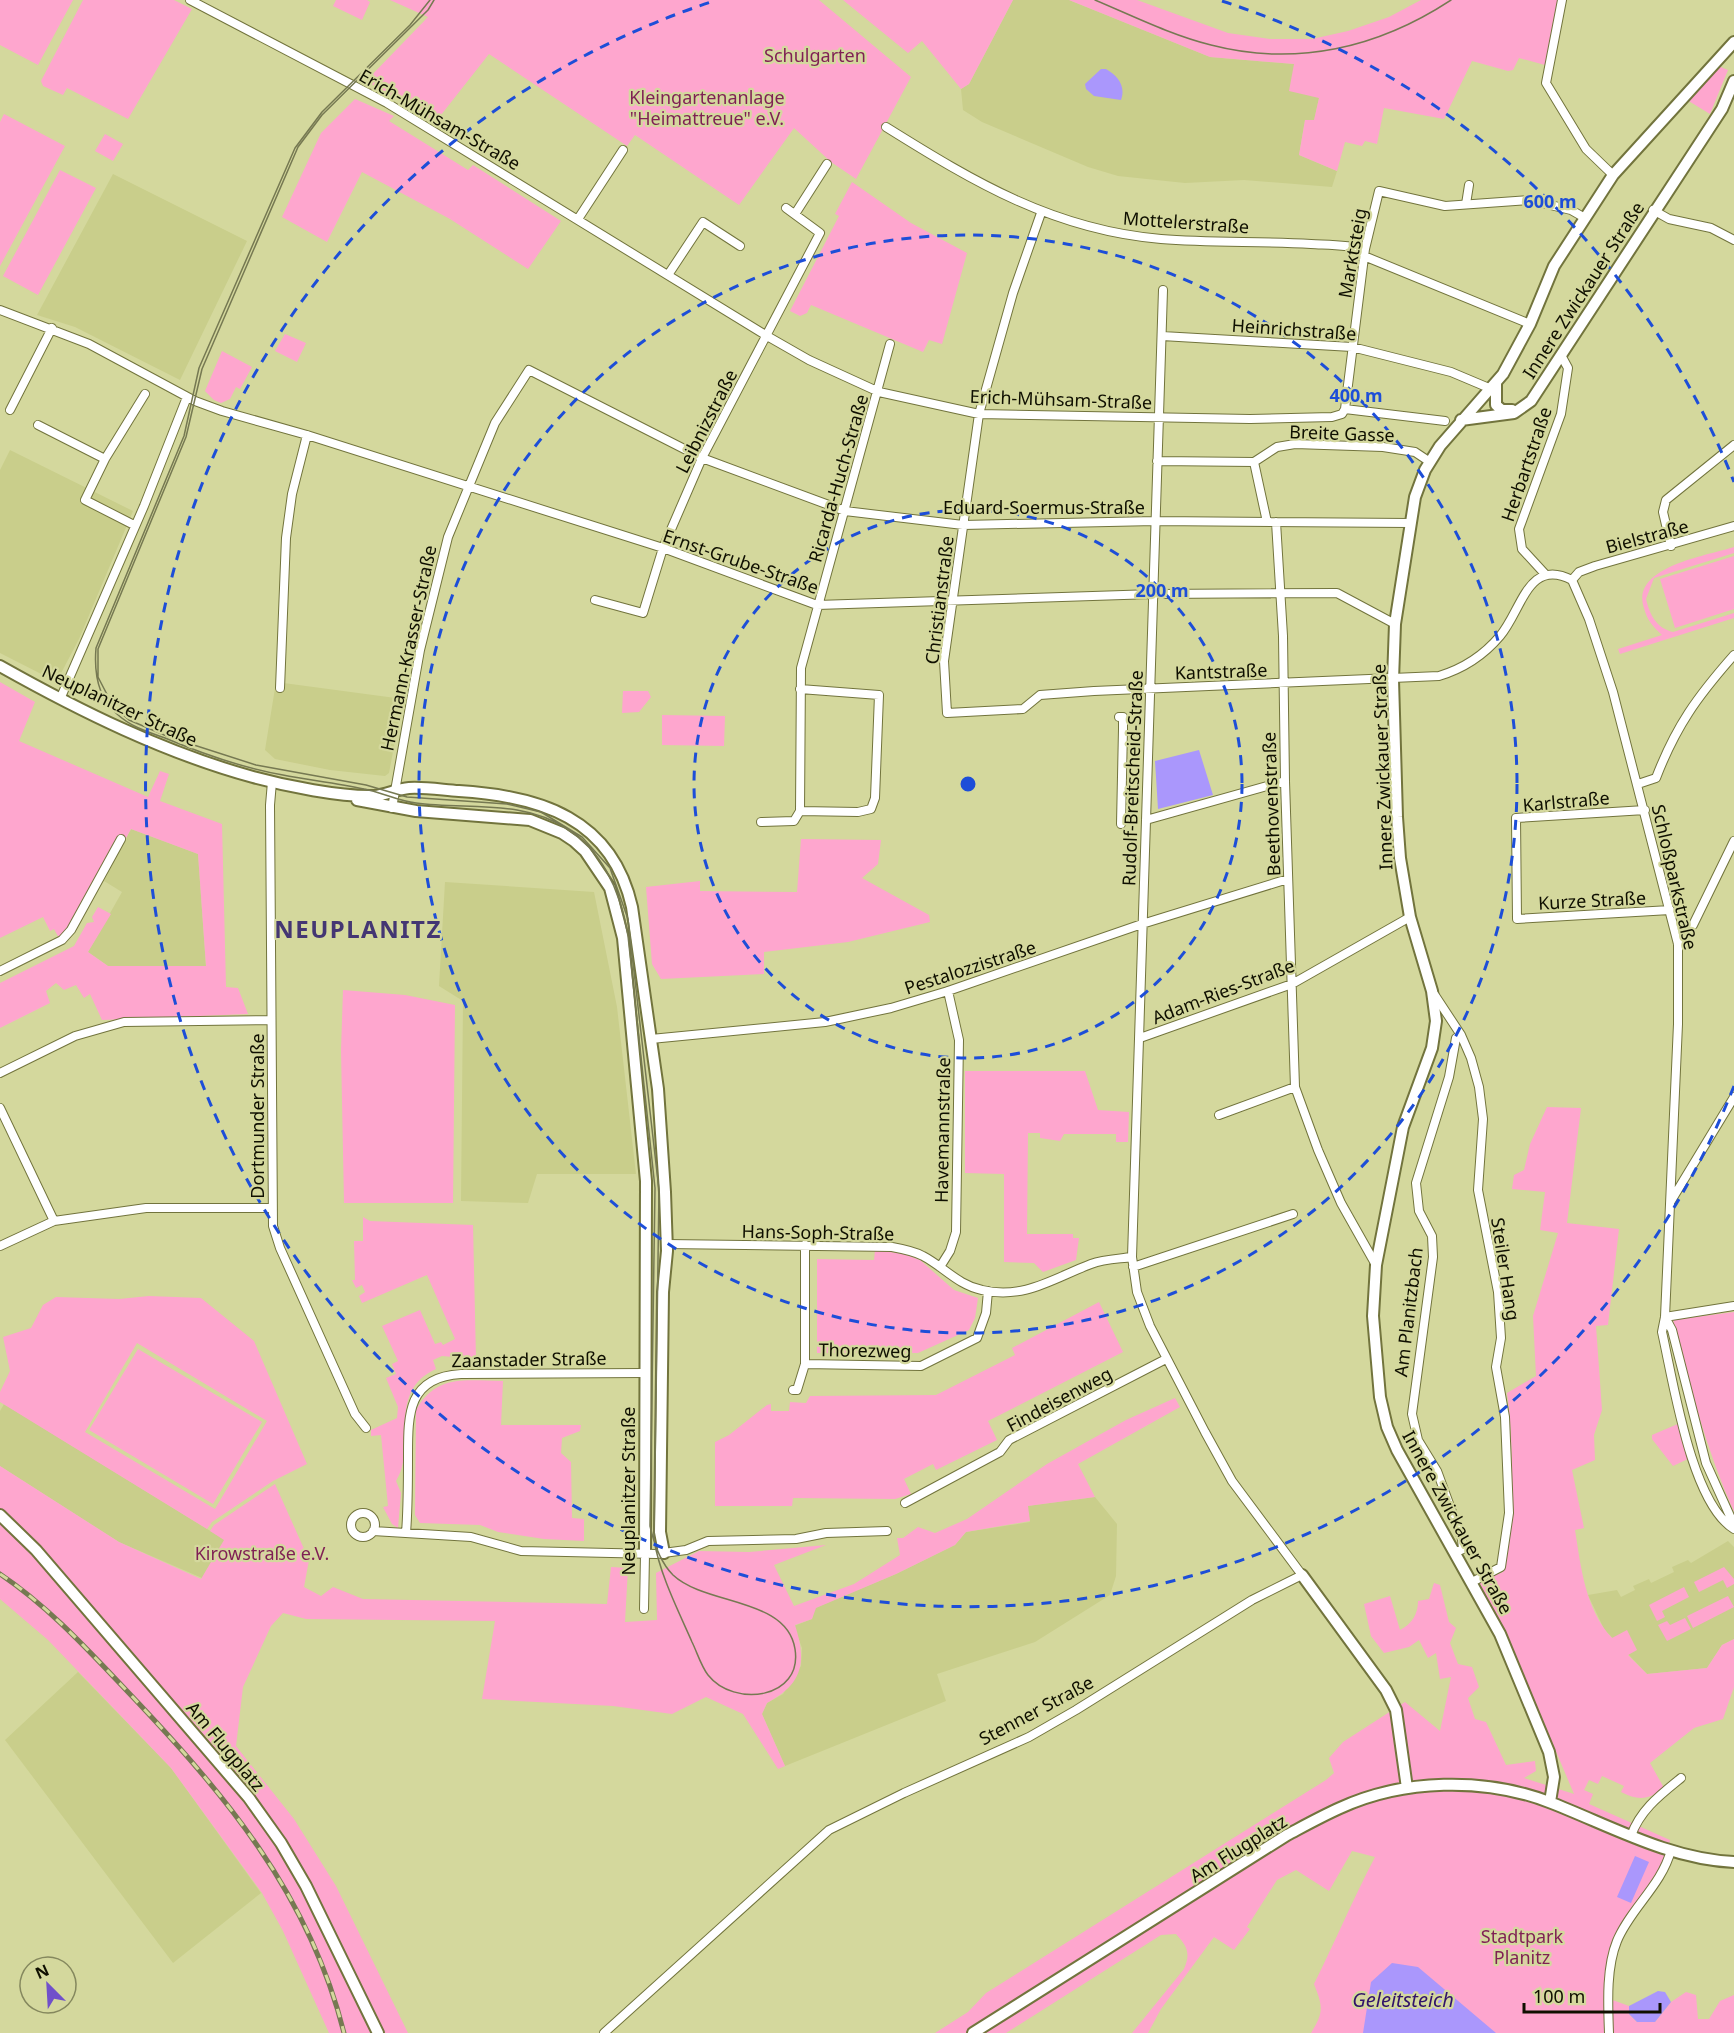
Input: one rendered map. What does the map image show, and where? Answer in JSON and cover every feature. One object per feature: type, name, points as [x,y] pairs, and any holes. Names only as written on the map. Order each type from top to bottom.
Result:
[{"type":"main road","name":"Innere Zwickauer Straße","points":[[1550,1802],[1554,1777],[1549,1752],[1500,1634],[1387,1427],[1380,1397],[1373,1316],[1376,1265],[1404,1127],[1432,1048],[1436,1021],[1432,991],[1410,917],[1400,858],[1393,680],[1395,624],[1410,523],[1420,482],[1430,462],[1513,357],[1530,324],[1554,266],[1613,175],[1733,45]]},
{"type":"main road","name":"Innere Zwickauer Straße","points":[[1520,409],[1531,400],[1562,357],[1653,210],[1722,109],[1734,81]]},
{"type":"main road","points":[[1493,385],[1498,408],[1509,411],[1520,409]]},
{"type":"main road","points":[[1461,420],[1505,416],[1520,409]]},
{"type":"main road","name":"Neuplanitzer Straße","points":[[0,666],[179,753],[272,782],[374,796],[409,788],[513,796],[568,817],[594,837],[618,870],[629,896],[651,1039],[662,1131],[667,1244],[662,1372],[660,1532],[664,1553]]},
{"type":"main road","name":"Neuplanitzer Straße","points":[[334,792],[354,800],[392,808],[522,818],[562,833],[585,851],[608,884],[616,906],[634,1042],[632,1054],[646,1181],[645,1554]]},
{"type":"main road","points":[[634,1042],[651,1039]]},
{"type":"main road","points":[[647,1244],[667,1244]]},
{"type":"main road","points":[[644,1373],[662,1372]]},
{"type":"main road","name":"Am Flugplatz","points":[[0,1515],[36,1550],[249,1798],[281,1843],[306,1886],[378,2033]]},
{"type":"main road","points":[[1302,1575],[1386,1690],[1396,1710],[1407,1788]]},
{"type":"main road","name":"Am Flugplatz","points":[[973,2033],[1145,1924],[1305,1826],[1341,1807],[1407,1788],[1484,1786],[1550,1802]]},
{"type":"main road","points":[[1550,1802],[1671,1850],[1734,1862]]},
{"type":"street","name":"Erich-Mühsam-Straße","points":[[190,0],[377,97],[768,336],[809,360],[879,392],[979,414],[1160,418],[1332,417],[1342,414],[1345,409],[1445,421]]},
{"type":"street","points":[[1562,0],[1546,83],[1586,149],[1613,175]]},
{"type":"street","name":"Mottelerstraße","points":[[885,126],[963,173],[1041,213],[1091,227],[1160,239],[1297,243],[1365,253],[1530,324]]},
{"type":"street","points":[[578,219],[623,150]]},
{"type":"street","points":[[795,214],[827,164]]},
{"type":"street","points":[[1466,204],[1469,185]]},
{"type":"street","name":"Marktsteig","points":[[1345,409],[1365,253],[1379,191],[1445,206],[1530,200],[1571,210],[1585,218]]},
{"type":"street","name":"Leibnizstraße","points":[[595,600],[643,613],[663,548],[702,458],[768,336],[820,232],[786,208]]},
{"type":"street","points":[[1653,210],[1669,219],[1711,228],[1734,240]]},
{"type":"street","name":"Christianstraße","points":[[947,713],[944,661],[979,414],[1016,285],[1041,213]]},
{"type":"street","points":[[668,275],[703,222],[740,246]]},
{"type":"street","name":"Rudolf-Breitscheid-Straße","points":[[1163,290],[1133,1267],[1137,1292],[1166,1359],[1232,1481],[1302,1575]]},
{"type":"street","points":[[0,310],[89,344],[187,397],[61,697]]},
{"type":"street","points":[[10,410],[52,328]]},
{"type":"street","name":"Heinrichstraße","points":[[1162,336],[1352,347],[1493,385]]},
{"type":"street","name":"Ricarda-Huch-Straße","points":[[800,811],[801,668],[879,392],[890,344]]},
{"type":"street","name":"Herbartstraße","points":[[1545,574],[1522,549],[1519,529],[1560,414],[1568,368],[1562,357]]},
{"type":"street","name":"Eduard-Soermus-Straße","points":[[529,370],[702,458],[845,511],[963,525],[1155,521],[1410,523]]},
{"type":"street","name":"Hermann-Krasser-Straße","points":[[392,808],[397,791],[396,777],[406,720],[432,594],[448,537],[495,423],[529,370]]},
{"type":"street","points":[[135,525],[85,500],[105,459],[144,394]]},
{"type":"street","name":"Ernst-Grube-Straße","points":[[187,397],[663,548],[818,605],[1154,594],[1336,593],[1395,624]]},
{"type":"street","points":[[38,425],[105,459]]},
{"type":"street","points":[[280,687],[286,538],[292,494],[307,435]]},
{"type":"street","name":"Breite Gasse","points":[[1254,462],[1276,447],[1295,444],[1383,447],[1415,452],[1430,462]]},
{"type":"street","points":[[1671,546],[1663,512],[1666,500],[1734,445]]},
{"type":"street","points":[[1157,461],[1254,462],[1272,522]]},
{"type":"street","name":"Beethovenstraße","points":[[1272,522],[1280,594],[1295,1086],[1318,1150],[1341,1203],[1376,1265]]},
{"type":"street","name":"Bielstraße","points":[[1572,580],[1580,572],[1595,566],[1734,526]]},
{"type":"street","points":[[1393,680],[1439,676],[1464,666],[1499,637],[1515,615],[1529,588],[1545,574],[1556,573],[1572,580]]},
{"type":"street","name":"Schloßparkstraße","points":[[1572,580],[1613,692],[1678,944],[1678,1024],[1665,1317],[1662,1332],[1695,1466],[1713,1509],[1734,1527]]},
{"type":"street","points":[[1638,784],[1656,778],[1674,733],[1698,695],[1734,655]]},
{"type":"street","name":"Kantstraße","points":[[947,713],[1023,709],[1040,695],[1150,688],[1393,680]]},
{"type":"street","points":[[761,822],[794,821],[800,811],[858,812],[871,809],[875,798],[879,695],[800,690]]},
{"type":"street","name":"Rudolf-Breitscheid-Straße","points":[[1119,717],[1123,717],[1121,824]]},
{"type":"street","points":[[1146,820],[1285,780]]},
{"type":"street","name":"Dortmunder Straße","points":[[272,782],[270,805],[272,1209],[280,1248],[355,1414],[366,1428]]},
{"type":"street","name":"Karlstraße","points":[[1516,919],[1516,818],[1645,810]]},
{"type":"street","points":[[0,971],[62,940],[70,930],[121,839]]},
{"type":"street","points":[[1678,944],[1694,925],[1734,841]]},
{"type":"street","name":"Pestalozzistraße","points":[[651,1039],[825,1022],[948,992],[1142,924],[1288,879]]},
{"type":"street","name":"Kurze Straße","points":[[1516,919],[1670,910]]},
{"type":"street","name":"Adam-Ries-Straße","points":[[1140,1038],[1292,984],[1410,917]]},
{"type":"street","name":"Steiler Hang","points":[[1432,991],[1461,1035],[1471,1058],[1479,1087],[1483,1119],[1478,1190],[1498,1292],[1501,1338],[1496,1367],[1505,1417],[1509,1513],[1501,1567],[1472,1582]]},
{"type":"street","name":"Havemannstraße","points":[[940,1266],[950,1251],[956,1232],[959,1040],[948,992]]},
{"type":"street","points":[[0,1073],[75,1036],[124,1022],[271,1020]]},
{"type":"street","name":"Am Planitzbach","points":[[1456,1552],[1462,1548],[1462,1539],[1437,1471],[1418,1440],[1412,1414],[1433,1257],[1432,1236],[1419,1211],[1416,1183],[1449,1077],[1456,1038],[1461,1035]]},
{"type":"street","points":[[1220,1115],[1295,1086]]},
{"type":"street","points":[[1670,1202],[1734,1097]]},
{"type":"street","points":[[0,1108],[54,1221]]},
{"type":"street","points":[[0,1246],[54,1221],[146,1208],[272,1209]]},
{"type":"street","points":[[1133,1267],[1293,1214]]},
{"type":"street","name":"Hans-Soph-Straße","points":[[667,1244],[892,1247],[922,1255],[961,1282],[988,1291],[1017,1292],[1033,1289],[1091,1264],[1132,1257]]},
{"type":"street","name":"Thorezweg","points":[[793,1390],[797,1390],[805,1364],[805,1245]]},
{"type":"street","name":"Thorezweg","points":[[805,1364],[921,1366],[977,1338],[986,1313],[988,1291]]},
{"type":"street","points":[[1665,1317],[1734,1306]]},
{"type":"street","name":"Schloßparkstraße","points":[[1665,1317],[1672,1330],[1706,1464],[1734,1527]]},
{"type":"street","name":"Findeisenweg","points":[[905,1503],[1000,1452],[1009,1440],[1166,1359]]},
{"type":"street","name":"Zaanstader Straße","points":[[406,1533],[408,1431],[411,1406],[422,1388],[446,1374],[644,1373]]},
{"type":"street","points":[[374,1531],[471,1536],[521,1551],[645,1554],[686,1550],[708,1541],[796,1539],[826,1533],[887,1531]]},
{"type":"street","name":"Neuplanitzer Straße","points":[[644,1609],[645,1554]]},
{"type":"street","name":"Stenner Straße","points":[[604,2033],[829,1830],[904,1792],[1029,1737],[1242,1606],[1302,1575]]},
{"type":"street","points":[[1631,1836],[1636,1820],[1655,1798],[1681,1778]]},
{"type":"street","points":[[1609,2033],[1610,1975],[1617,1940],[1667,1865],[1671,1850]]},
{"type":"shaded area","points":[[1013,0],[1069,0],[1210,57],[1294,64],[1319,98],[1314,121],[1305,120],[1299,155],[1337,171],[1332,187],[1244,180],[1185,183],[1118,176],[1088,167],[982,122],[963,110],[961,89],[969,84]]},
{"type":"shaded area","points":[[113,174],[247,241],[180,380],[75,327],[37,315]]},
{"type":"shaded area","points":[[10,450],[133,511],[79,639],[58,679],[53,680],[0,653],[0,470]]},
{"type":"shaded area","points":[[276,682],[403,699],[389,773],[385,776],[330,770],[275,759],[265,750]]},
{"type":"shaded area","points":[[131,829],[198,854],[206,967],[108,966],[88,952],[122,892],[104,881]]},
{"type":"shaded area","points":[[445,882],[594,892],[617,1007],[636,1174],[537,1174],[528,1203],[461,1201],[463,1001],[439,986]]},
{"type":"shaded area","points":[[4,1404],[225,1540],[202,1578],[119,1542],[0,1466],[0,1411]]},
{"type":"shaded area","points":[[1095,1497],[1117,1524],[1116,1576],[1110,1595],[1035,1642],[937,1674],[946,1701],[785,1766],[762,1714],[767,1703],[783,1694],[801,1666],[802,1648],[794,1626],[812,1619],[815,1608],[896,1574],[955,1545],[966,1532],[1030,1522],[1027,1506]]},
{"type":"shaded area","points":[[1728,1541],[1734,1547],[1734,1639],[1722,1645],[1707,1668],[1647,1674],[1604,1629],[1588,1595],[1617,1590],[1621,1597],[1635,1590],[1633,1586],[1649,1579],[1651,1583],[1674,1572],[1672,1567],[1688,1560],[1691,1563]]},
{"type":"shaded area","points":[[78,1672],[171,1768],[261,1893],[173,1963],[5,1740]]},
{"type":"green space","points":[[0,0],[73,0],[38,65],[0,45]]},
{"type":"green space","points":[[83,0],[174,0],[192,9],[128,119],[67,88],[63,95],[43,86],[41,81]]},
{"type":"green space","points":[[336,0],[367,0],[370,2],[362,20],[333,6]]},
{"type":"green space","name":"Kleingartenanlage \"Heimattreue\" e.V.","points":[[390,0],[819,0],[911,77],[856,179],[831,162],[794,128],[739,205],[635,135],[627,146],[489,54],[437,120],[432,120],[366,81],[428,17]]},
{"type":"green space","points":[[843,0],[1013,0],[969,84],[961,89],[922,41],[908,53]]},
{"type":"green space","points":[[1069,0],[1137,0],[1228,33],[1270,39],[1312,39],[1348,31],[1389,17],[1421,0],[1560,0],[1545,65],[1519,58],[1513,70],[1508,71],[1472,61],[1444,119],[1384,108],[1377,144],[1365,141],[1362,146],[1345,142],[1337,171],[1299,155],[1305,120],[1314,120],[1319,98],[1289,91],[1294,64],[1210,57]]},
{"type":"green space","points":[[1718,66],[1728,70],[1710,114],[1687,100]]},
{"type":"green space","points":[[355,99],[394,116],[389,121],[468,170],[473,165],[561,221],[528,269],[450,219],[362,172],[327,242],[282,217],[321,133]]},
{"type":"green space","points":[[4,114],[65,146],[0,266],[0,122]]},
{"type":"green space","points":[[105,134],[123,144],[113,161],[95,151]]},
{"type":"green space","points":[[60,170],[96,188],[38,295],[3,276]]},
{"type":"green space","points":[[852,182],[911,223],[967,253],[942,344],[929,340],[923,352],[811,305],[807,313],[800,316],[790,311],[839,216],[835,214]]},
{"type":"green space","points":[[285,334],[306,343],[297,362],[275,351]]},
{"type":"green space","points":[[222,351],[252,367],[240,389],[236,387],[230,399],[221,403],[205,391]]},
{"type":"green space","points":[[1734,547],[1734,553],[1654,578],[1646,599],[1658,624],[1673,632],[1734,613],[1734,618],[1620,654],[1618,649],[1662,635],[1651,623],[1644,608],[1643,594],[1648,582],[1673,565]]},
{"type":"green space","points":[[1734,556],[1734,609],[1675,628],[1660,579]]},
{"type":"green space","points":[[0,682],[35,702],[19,741],[148,797],[160,771],[169,774],[160,801],[222,824],[226,987],[238,988],[248,1014],[102,1020],[90,994],[84,998],[76,985],[64,990],[56,983],[46,991],[50,1003],[0,1028],[0,983],[74,946],[87,923],[94,922],[92,917],[98,907],[111,914],[88,952],[108,966],[206,966],[198,854],[131,829],[125,840],[117,839],[67,930],[59,938],[54,929],[50,931],[43,917],[0,938]]},
{"type":"green space","points":[[623,691],[648,691],[651,697],[639,712],[622,713]]},
{"type":"green space","points":[[662,715],[725,716],[724,746],[662,745]]},
{"type":"green space","points":[[801,839],[881,840],[878,864],[862,878],[929,915],[930,922],[848,942],[764,952],[764,974],[661,979],[652,964],[646,887],[700,881],[700,891],[797,892]]},
{"type":"green space","points":[[343,990],[405,995],[455,1005],[453,1203],[344,1203],[341,1050]]},
{"type":"green space","points":[[965,1071],[1085,1071],[1098,1110],[1129,1112],[1128,1142],[1116,1142],[1116,1134],[1064,1134],[1060,1141],[1040,1138],[1040,1133],[1028,1133],[1027,1234],[1073,1234],[1073,1238],[1079,1238],[1076,1260],[1043,1272],[1034,1263],[1004,1262],[1004,1174],[965,1173]]},
{"type":"green space","name":"Stadtpark Planitz","points":[[1547,1107],[1581,1108],[1567,1223],[1619,1229],[1608,1325],[1596,1326],[1602,1410],[1594,1435],[1595,1460],[1572,1470],[1584,1528],[1575,1530],[1582,1573],[1590,1601],[1603,1627],[1612,1638],[1627,1630],[1637,1650],[1628,1655],[1647,1674],[1707,1668],[1722,1645],[1734,1639],[1734,1687],[1723,1719],[1694,1728],[1650,1763],[1664,1788],[1648,1797],[1638,1798],[1621,1792],[1624,1786],[1602,1776],[1598,1784],[1589,1780],[1584,1790],[1593,1794],[1589,1804],[1670,1840],[1663,1863],[1613,1938],[1608,1954],[1607,1998],[1629,2006],[1629,2014],[1637,2022],[1655,2022],[1671,2002],[1686,1992],[1696,1995],[1698,2019],[1709,2019],[1720,2001],[1734,1995],[1734,2033],[1311,2033],[1321,2009],[1314,1984],[1375,1857],[1352,1851],[1329,1891],[1296,1870],[1277,1880],[1247,1927],[1250,1929],[1234,1950],[1214,1937],[1161,2009],[1148,2033],[1132,2033],[1184,1969],[1186,1963],[1187,1950],[1176,1934],[1161,1935],[1006,2033],[935,2033],[968,2012],[986,1993],[1326,1780],[1334,1773],[1329,1758],[1343,1742],[1405,1702],[1440,1731],[1451,1677],[1440,1679],[1436,1653],[1428,1658],[1419,1640],[1409,1647],[1384,1653],[1371,1636],[1364,1604],[1390,1596],[1400,1630],[1414,1618],[1418,1601],[1429,1599],[1434,1583],[1440,1585],[1449,1622],[1456,1628],[1450,1643],[1458,1664],[1472,1667],[1479,1687],[1468,1698],[1475,1719],[1486,1722],[1506,1765],[1535,1761],[1536,1771],[1524,1778],[1574,1794],[1511,1645],[1479,1582],[1503,1572],[1507,1553],[1512,1482],[1507,1393],[1536,1376],[1533,1316],[1558,1233],[1540,1230],[1545,1192],[1512,1189],[1514,1175],[1524,1170],[1530,1144]]},
{"type":"green space","points":[[363,1217],[370,1221],[473,1225],[476,1359],[442,1356],[433,1360],[436,1369],[421,1379],[411,1392],[405,1421],[402,1468],[396,1481],[401,1493],[398,1528],[392,1524],[383,1507],[388,1506],[381,1435],[371,1436],[371,1430],[397,1418],[398,1407],[386,1378],[396,1374],[392,1364],[398,1361],[382,1326],[420,1310],[435,1344],[441,1342],[443,1345],[455,1339],[427,1275],[362,1303],[359,1296],[365,1292],[362,1285],[356,1288],[352,1280],[355,1280],[354,1241],[363,1241]]},
{"type":"green space","points":[[875,1250],[904,1254],[920,1260],[954,1290],[978,1298],[975,1318],[969,1330],[918,1353],[817,1353],[817,1259],[874,1260]]},
{"type":"green space","points":[[149,1296],[201,1298],[254,1341],[307,1464],[273,1481],[212,1522],[207,1529],[0,1402],[0,1392],[10,1371],[3,1337],[31,1328],[43,1305],[56,1297],[119,1299]],"holes":[[[137,1343],[267,1421],[215,1509],[85,1432]]]},
{"type":"green space","points":[[1099,1302],[1123,1352],[988,1421],[997,1440],[936,1470],[933,1464],[904,1479],[911,1494],[895,1499],[793,1498],[792,1506],[715,1506],[715,1442],[729,1435],[767,1405],[771,1404],[771,1411],[789,1411],[790,1402],[806,1403],[810,1396],[936,1395],[1015,1355],[1012,1348]]},
{"type":"green space","points":[[1734,1312],[1734,1512],[1699,1418],[1673,1320]]},
{"type":"green space","points":[[138,1349],[262,1422],[213,1504],[89,1430]]},
{"type":"green space","points":[[465,1380],[503,1381],[501,1425],[581,1425],[580,1431],[562,1438],[561,1453],[571,1462],[572,1518],[584,1519],[584,1541],[544,1539],[498,1532],[480,1525],[420,1523],[415,1515],[416,1410],[424,1398],[443,1385]]},
{"type":"green space","name":"Kirowstraße e.V.","points":[[1175,1398],[1180,1407],[1078,1464],[1095,1497],[1028,1506],[1030,1521],[966,1532],[955,1545],[896,1574],[816,1608],[812,1619],[795,1625],[801,1650],[799,1671],[788,1688],[767,1703],[762,1714],[785,1766],[778,1769],[743,1714],[706,1697],[672,1714],[613,1706],[482,1699],[495,1621],[306,1619],[283,1613],[271,1626],[243,1687],[236,1746],[294,1819],[336,1886],[408,2033],[329,2033],[283,1931],[262,1893],[171,1768],[48,1640],[0,1599],[0,1466],[119,1542],[201,1579],[224,1540],[210,1531],[214,1525],[275,1484],[309,1560],[304,1587],[321,1596],[333,1587],[363,1599],[607,1604],[611,1567],[628,1568],[625,1622],[657,1620],[656,1573],[699,1551],[749,1552],[826,1545],[774,1565],[794,1606],[854,1584],[900,1555],[897,1538],[903,1538],[918,1527],[935,1533],[967,1519],[1047,1464],[1126,1420]]},
{"type":"green space","points":[[1680,1423],[1690,1458],[1673,1466],[1652,1439],[1652,1435]]},
{"type":"green space","points":[[1724,1567],[1734,1579],[1734,1584],[1727,1588],[1723,1580],[1699,1592],[1694,1582]]},
{"type":"green space","points":[[1684,1587],[1689,1597],[1662,1611],[1665,1617],[1657,1621],[1649,1605]]},
{"type":"green space","points":[[1728,1596],[1734,1607],[1693,1628],[1687,1616]]},
{"type":"green space","points":[[1685,1618],[1691,1629],[1667,1641],[1658,1625],[1667,1621],[1670,1625]]},
{"type":"water","points":[[1101,69],[1106,69],[1120,82],[1121,100],[1094,96],[1086,89],[1085,84]]},
{"type":"water","points":[[1199,750],[1213,795],[1158,809],[1155,761]]},
{"type":"water","points":[[1635,1856],[1649,1862],[1631,1903],[1617,1897]]},
{"type":"water","name":"Geleitsteich","points":[[1392,1963],[1418,1967],[1496,2033],[1363,2033],[1371,1982]]},
{"type":"water","points":[[1658,1991],[1665,1992],[1671,2002],[1655,2022],[1637,2022],[1629,2014],[1629,2006]]},
{"type":"tram line","points":[[430,0],[410,25],[322,112],[295,148],[199,368],[184,436],[96,648],[96,675],[105,700],[122,719],[140,729],[194,750],[253,769],[364,789],[409,802],[494,807],[532,813],[567,829],[592,850],[601,862],[616,890],[628,936],[655,1188],[650,1526],[653,1539],[656,1546],[658,1552],[673,1575],[687,1585],[762,1611],[777,1620],[789,1632],[795,1649],[795,1666],[788,1679],[778,1688],[764,1693],[734,1692],[720,1685],[708,1675],[670,1592],[660,1566],[657,1553],[654,1540],[659,1190],[628,919],[610,868],[582,837],[541,812],[507,804],[407,797],[366,785],[256,765],[169,737],[129,720],[113,706],[98,677],[98,649],[186,437],[202,369],[298,147],[322,115],[428,10],[434,0]]},
{"type":"tram line","points":[[1095,0],[1196,41],[1243,51],[1274,54],[1336,49],[1365,41],[1423,17],[1451,0]]},
{"type":"railway","points":[[0,1574],[35,1600],[82,1644],[163,1729],[229,1807],[286,1890],[309,1935],[329,1982],[344,2033]]},
{"type":"district","name":"NEUPLANITZ","points":[[358,928]]},
{"type":"park label","name":"Schulgarten","points":[[815,55]]}]
